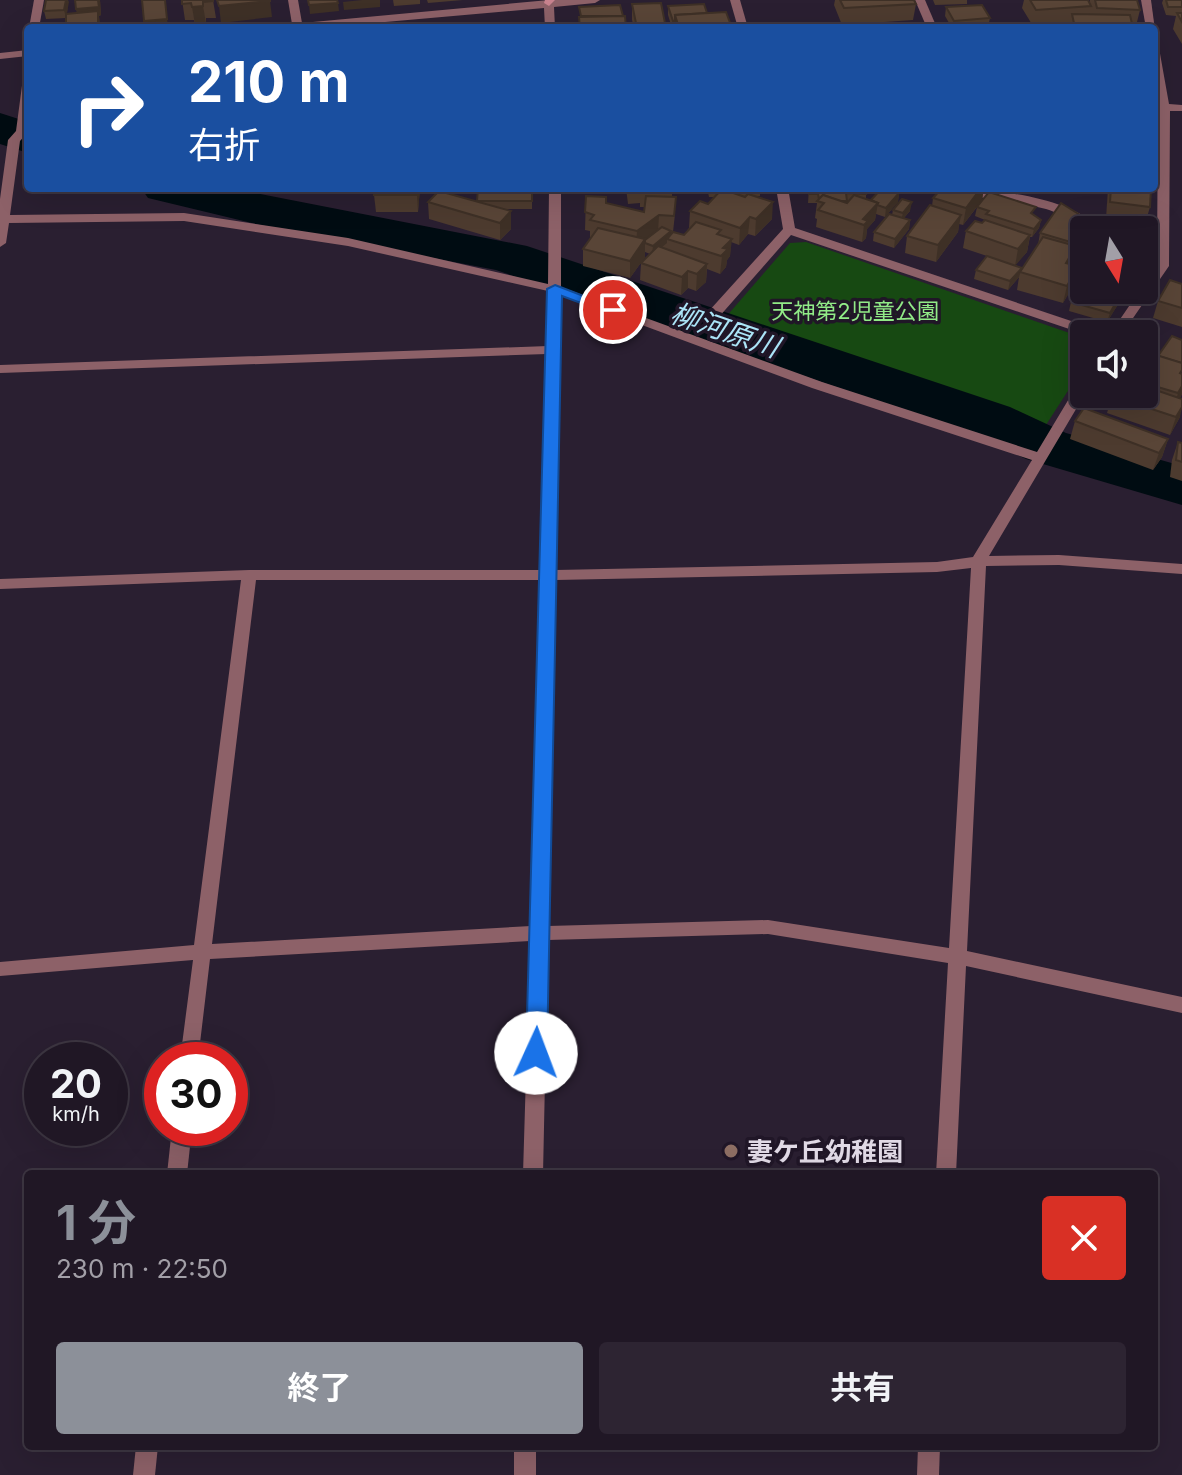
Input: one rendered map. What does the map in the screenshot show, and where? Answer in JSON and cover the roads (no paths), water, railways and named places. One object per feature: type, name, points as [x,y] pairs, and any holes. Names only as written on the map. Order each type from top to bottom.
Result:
[{"type":"street","points":[[35,24],[39,0]]},
{"type":"street","points":[[293,0],[297,24]]},
{"type":"street","points":[[327,24],[549,1],[595,0]]},
{"type":"street","points":[[735,0],[742,24]]},
{"type":"street","points":[[920,0],[930,24]]},
{"type":"street","points":[[1146,0],[1150,24]]},
{"type":"street","points":[[549,1],[550,24]]},
{"type":"street","points":[[0,56],[24,53]]},
{"type":"street","points":[[1128,320],[1163,281],[1159,107],[1182,108]]},
{"type":"street","points":[[0,243],[24,111]]},
{"type":"street","points":[[533,1170],[554,350],[555,192]]},
{"type":"street","points":[[783,192],[789,230]]},
{"type":"street","points":[[958,192],[1032,202],[1060,209],[1073,216]]},
{"type":"street","points":[[2,219],[184,217],[348,242],[555,289],[817,385],[1040,455]]},
{"type":"street","points":[[713,315],[789,230]]},
{"type":"street","points":[[789,230],[1070,325]]},
{"type":"street","points":[[1158,263],[1163,266]]},
{"type":"street","points":[[0,369],[554,350]]},
{"type":"street","points":[[946,1170],[979,560],[1070,408]]},
{"type":"street","points":[[0,584],[249,575],[547,575],[937,567],[979,560],[1108,563],[1182,569]]},
{"type":"street","points":[[191,1042],[249,575]]},
{"type":"street","points":[[0,969],[201,952],[540,933],[768,927],[959,957],[1182,1005]]},
{"type":"street","points":[[177,1170],[180,1146]]},
{"type":"street","points":[[144,1475],[147,1450]]},
{"type":"street","points":[[525,1450],[525,1475]]},
{"type":"street","points":[[928,1475],[929,1450]]},
{"type":"waterway","name":"柳河原川","points":[[0,127],[24,137]]},
{"type":"waterway","name":"柳河原川","points":[[182,192],[260,210],[509,257],[990,420],[1046,446],[1182,486]]},
{"type":"place","name":"妻ケ丘幼稚園","points":[[731,1151]]},
{"type":"park label","name":"天神第2児童公園","points":[[855,311]]}]
